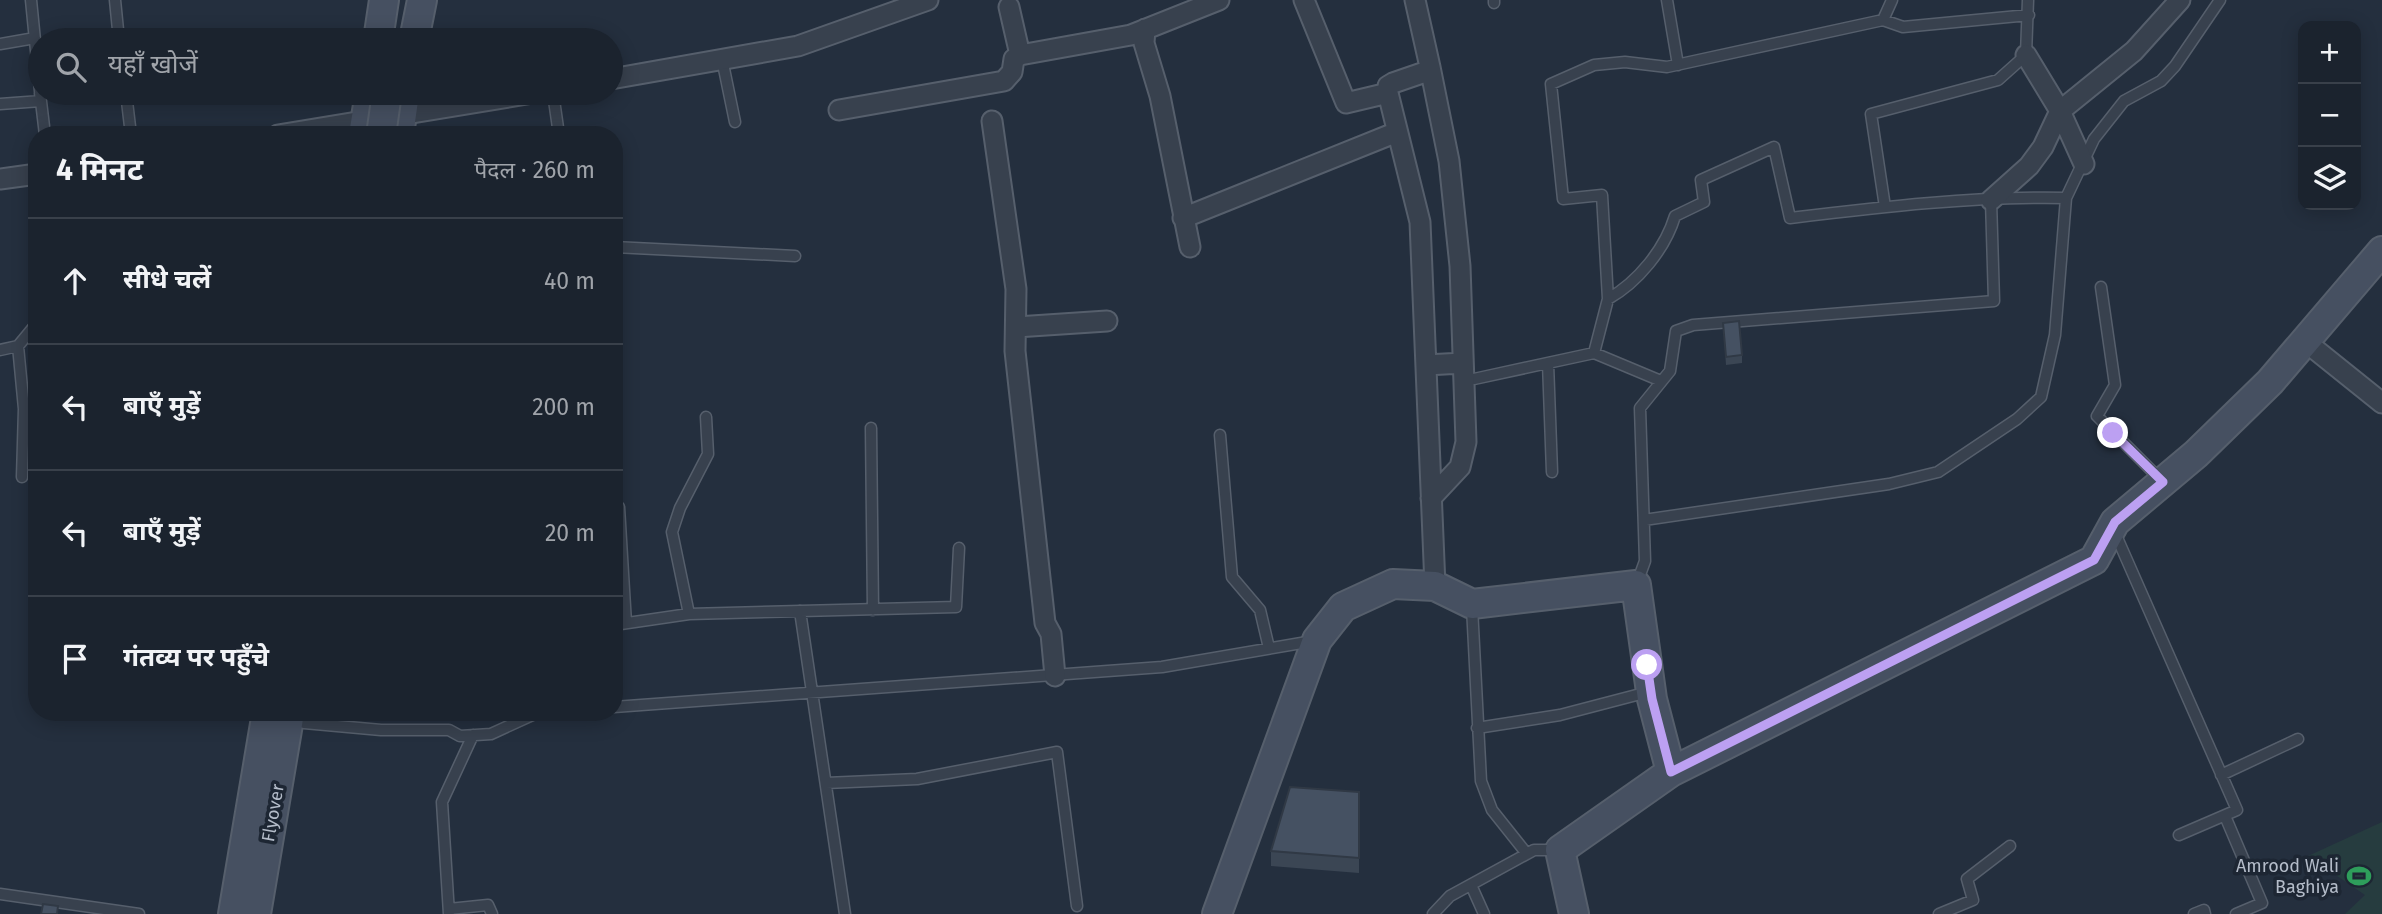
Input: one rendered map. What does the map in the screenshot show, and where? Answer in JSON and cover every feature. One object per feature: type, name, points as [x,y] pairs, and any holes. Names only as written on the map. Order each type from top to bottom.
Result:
[{"type":"street","points":[[380,28],[384,0]]},
{"type":"street","points":[[398,28],[403,0]]},
{"type":"street","points":[[416,28],[422,0]]},
{"type":"street","points":[[623,77],[798,46],[928,0]]},
{"type":"street","points":[[839,110],[1004,82],[1012,72],[1014,59],[1020,55],[1131,35],[1219,0]]},
{"type":"street","points":[[1304,0],[1346,103],[1388,93]]},
{"type":"street","points":[[1415,0],[1452,187],[1469,371],[1466,442],[1460,467],[1431,499]]},
{"type":"street","points":[[1991,200],[2029,166],[2043,147],[2060,111],[2134,51],[2180,0]]},
{"type":"street","points":[[1009,7],[1020,55]]},
{"type":"street","points":[[1145,29],[1144,43],[1160,96],[1190,247]]},
{"type":"street","points":[[2026,55],[2060,111],[2084,164]]},
{"type":"street","points":[[1430,67],[1425,72],[1388,86],[1388,93],[1420,222],[1435,586]]},
{"type":"street","points":[[335,126],[462,105]]},
{"type":"street","points":[[992,121],[1016,289],[1015,351],[1043,609],[1051,634],[1055,676]]},
{"type":"street","points":[[1183,218],[1398,132]]},
{"type":"street","points":[[0,179],[28,175]]},
{"type":"street","points":[[1574,914],[1560,850],[1671,772],[2094,560],[2112,527],[2196,454],[2305,342],[2382,251]]},
{"type":"street","points":[[1016,327],[1107,321]]},
{"type":"street","points":[[2305,342],[2382,403]]},
{"type":"street","points":[[1426,365],[1469,371]]},
{"type":"street","points":[[1217,914],[1317,640],[1343,607],[1393,584],[1435,586],[1472,604],[1636,585],[1651,692],[1671,772]]},
{"type":"street","points":[[233,914],[265,721]]},
{"type":"street","points":[[275,914],[299,721]]},
{"type":"street","name":"Flyover","points":[[256,914],[299,721]]},
{"type":"lane","points":[[30,0],[34,28]]},
{"type":"lane","points":[[115,0],[118,28]]},
{"type":"lane","points":[[1667,0],[1678,65]]},
{"type":"lane","points":[[1883,20],[1892,0]]},
{"type":"lane","points":[[1885,207],[1871,114],[1997,80],[2026,55],[2028,0]]},
{"type":"lane","points":[[1644,520],[1889,484],[1938,472],[2017,419],[2041,397],[2054,335],[2066,198],[2094,139],[2124,102],[2161,80],[2175,66],[2220,0]]},
{"type":"lane","points":[[1594,353],[1608,299],[1602,195],[1563,199],[1550,84],[1594,65],[1625,62],[1667,67],[1883,20],[1903,27],[2029,15]]},
{"type":"lane","points":[[0,44],[28,39]]},
{"type":"lane","points":[[722,59],[735,122]]},
{"type":"lane","points":[[0,104],[28,98]]},
{"type":"lane","points":[[42,105],[44,126]]},
{"type":"lane","points":[[127,105],[130,126]]},
{"type":"lane","points":[[555,105],[558,126]]},
{"type":"lane","points":[[1608,299],[1621,292],[1667,242],[1675,216],[1703,202],[1701,180],[1774,147],[1790,218],[1885,207],[2066,198]]},
{"type":"lane","points":[[1636,585],[1645,561],[1640,408],[1670,371],[1676,331],[1693,325],[1994,301],[1991,200]]},
{"type":"lane","points":[[623,247],[795,256]]},
{"type":"lane","points":[[2101,287],[2115,385],[2097,416],[2163,482]]},
{"type":"lane","points":[[0,350],[18,346],[28,334]]},
{"type":"lane","points":[[18,346],[24,409],[22,477]]},
{"type":"lane","points":[[1469,371],[1548,363],[1594,353],[1661,382]]},
{"type":"lane","points":[[1548,363],[1552,472]]},
{"type":"lane","points":[[689,614],[672,532],[680,508],[708,454],[706,417]]},
{"type":"lane","points":[[871,428],[873,610]]},
{"type":"lane","points":[[1220,435],[1232,577],[1259,610],[1269,648]]},
{"type":"lane","points":[[2112,527],[2237,810],[2179,835]]},
{"type":"lane","points":[[623,624],[689,614],[956,607],[958,548]]},
{"type":"lane","points":[[623,573],[626,623]]},
{"type":"lane","points":[[1472,604],[1481,781],[1492,810],[1527,854]]},
{"type":"lane","points":[[800,611],[845,914]]},
{"type":"lane","points":[[623,706],[814,695],[1162,667],[1317,640]]},
{"type":"lane","points":[[1477,728],[1560,715],[1651,692]]},
{"type":"lane","points":[[329,721],[381,730],[449,730],[460,736],[491,734],[519,721]]},
{"type":"lane","points":[[473,735],[442,802],[449,911],[488,905],[492,914]]},
{"type":"lane","points":[[2221,775],[2298,739]]},
{"type":"lane","points":[[826,783],[916,779],[1057,752],[1077,906]]},
{"type":"lane","points":[[2225,816],[2262,903],[2236,914]]},
{"type":"lane","points":[[1939,914],[1973,900],[1967,879],[2010,846]]},
{"type":"lane","points":[[1433,914],[1450,896],[1534,850],[1560,850]]},
{"type":"lane","points":[[1471,885],[1484,914]]},
{"type":"lane","points":[[0,894],[139,914]]},
{"type":"lane","points":[[2194,914],[2204,910],[2206,914]]},
{"type":"green space","name":"Amrood Wali Baghiya","points":[[2382,822],[2382,914],[2345,914],[2365,895],[2308,856]]},
{"type":"building","points":[[1739,321],[1742,355],[1726,357],[1723,323]]},
{"type":"building","points":[[1290,787],[1359,792],[1359,858],[1271,851]]},
{"type":"building","points":[[43,904],[58,906],[57,914],[41,914]]},
{"type":"place","name":"Amrood Wali Baghiya","points":[[2359,876]]},
{"type":"route","points":[[1647,665],[1652,699],[1671,772],[2094,560],[2115,522],[2163,482],[2113,433]]}]
